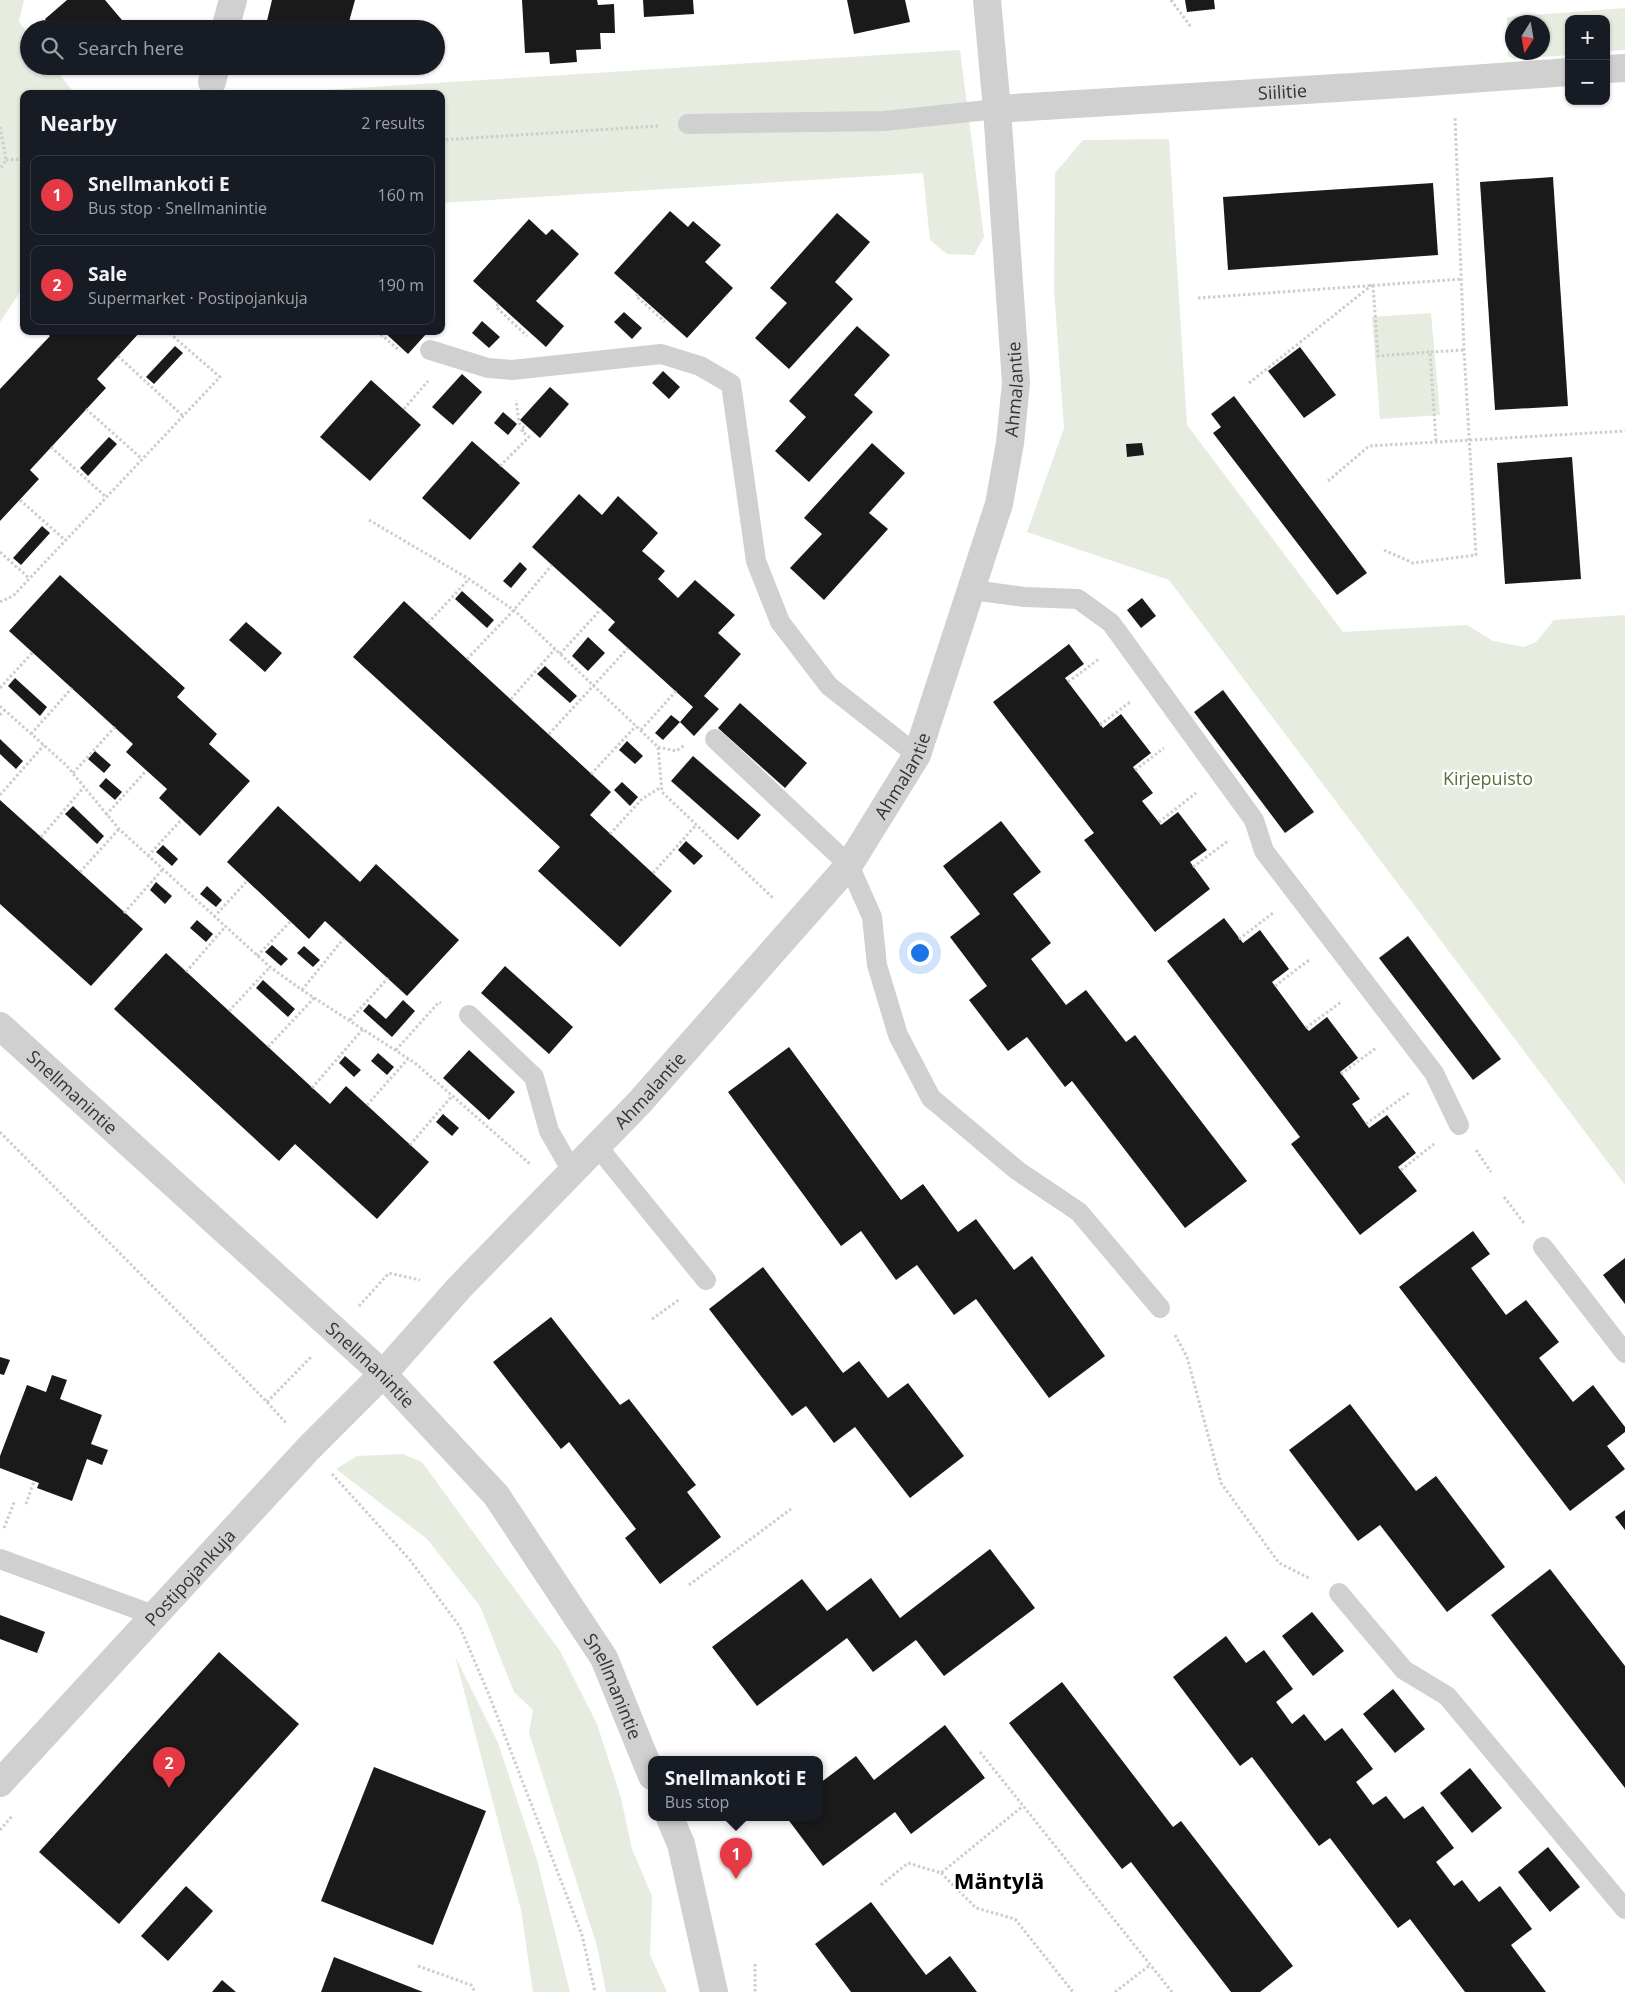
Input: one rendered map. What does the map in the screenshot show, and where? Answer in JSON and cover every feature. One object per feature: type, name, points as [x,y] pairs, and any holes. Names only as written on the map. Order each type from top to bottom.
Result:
[{"type":"street","points":[[227,20],[233,0]]},
{"type":"street","name":"Ahmalantie","points":[[383,1374],[460,1288],[639,1102],[800,922],[849,865],[917,755],[999,504],[1010,443],[1016,383],[997,109],[987,0]]},
{"type":"street","points":[[1610,69],[1625,68]]},
{"type":"street","name":"Siilitie","points":[[997,109],[1565,72]]},
{"type":"street","name":"Snellmanintie","points":[[0,1026],[383,1374],[496,1496],[604,1658],[648,1766]]},
{"type":"street","name":"Postipojankuja","points":[[0,1783],[308,1449],[383,1374]]},
{"type":"street","points":[[671,1821],[680,1844],[714,1992]]},
{"type":"lane","points":[[688,124],[884,121],[997,109]]},
{"type":"lane","points":[[430,350],[488,368],[512,370],[661,354],[700,366],[731,384],[756,561],[780,622],[828,686],[917,755]]},
{"type":"lane","points":[[972,590],[1024,597],[1078,599],[1111,623],[1254,820],[1264,851],[1434,1073],[1459,1125]]},
{"type":"lane","points":[[715,739],[849,865],[872,917],[877,965],[898,1035],[931,1098],[1018,1171],[1079,1212],[1160,1308]]},
{"type":"lane","points":[[469,1015],[534,1077],[564,1179]]},
{"type":"lane","points":[[597,1146],[706,1280]]},
{"type":"lane","points":[[1543,1247],[1625,1353]]},
{"type":"lane","points":[[0,1559],[156,1616]]},
{"type":"lane","points":[[1340,1593],[1404,1670],[1447,1696],[1625,1909]]},
{"type":"path","points":[[1171,0],[1191,26]]},
{"type":"path","points":[[1384,550],[1413,563],[1476,555],[1464,350],[1453,80]]},
{"type":"path","points":[[445,140],[688,124]]},
{"type":"path","points":[[0,127],[6,160],[0,169]]},
{"type":"path","points":[[6,160],[20,159]]},
{"type":"path","points":[[1198,298],[1462,279]]},
{"type":"path","points":[[1373,285],[1378,356],[1464,350]]},
{"type":"path","points":[[1249,383],[1373,285]]},
{"type":"path","points":[[498,304],[496,307],[531,339],[550,366]]},
{"type":"path","points":[[0,602],[13,596],[220,377],[173,335]]},
{"type":"path","points":[[1430,352],[1436,441]]},
{"type":"path","points":[[118,356],[183,416]]},
{"type":"path","points":[[500,466],[529,437],[522,431],[525,428],[519,423],[512,370]]},
{"type":"path","points":[[86,409],[142,460]]},
{"type":"path","points":[[1328,482],[1369,446],[1625,431]]},
{"type":"path","points":[[51,447],[106,497]]},
{"type":"path","points":[[20,500],[65,540]]},
{"type":"path","points":[[369,520],[469,579],[514,610],[555,648],[658,747],[662,792],[800,922]]},
{"type":"path","points":[[0,552],[29,578]]},
{"type":"path","points":[[467,659],[514,610],[552,565]]},
{"type":"path","points":[[428,623],[469,579]]},
{"type":"path","points":[[560,654],[601,609]]},
{"type":"path","points":[[1068,682],[1123,641]]},
{"type":"path","points":[[511,699],[555,648]]},
{"type":"path","points":[[549,734],[628,648]]},
{"type":"path","points":[[0,688],[33,652]]},
{"type":"path","points":[[1100,725],[1154,683]]},
{"type":"path","points":[[31,734],[72,688]]},
{"type":"path","points":[[641,730],[676,691]]},
{"type":"path","points":[[0,706],[73,773],[119,829],[270,967],[302,990],[396,1050],[452,1096],[564,1179]]},
{"type":"path","points":[[0,716],[5,710]]},
{"type":"path","points":[[591,774],[636,726]]},
{"type":"path","points":[[73,773],[115,727]]},
{"type":"path","points":[[0,795],[44,745]]},
{"type":"path","points":[[106,815],[146,771]]},
{"type":"path","points":[[1159,822],[1220,774]]},
{"type":"path","points":[[41,838],[84,788]]},
{"type":"path","points":[[610,834],[642,799],[662,788]]},
{"type":"path","points":[[148,856],[182,819]]},
{"type":"path","points":[[1193,867],[1254,820]]},
{"type":"path","points":[[653,874],[696,825]]},
{"type":"path","points":[[80,872],[119,829]]},
{"type":"path","points":[[124,913],[162,870]]},
{"type":"path","points":[[214,917],[247,881]]},
{"type":"path","points":[[1239,938],[1298,895]]},
{"type":"path","points":[[257,956],[290,921]]},
{"type":"path","points":[[186,972],[225,927]]},
{"type":"path","points":[[302,990],[344,938]]},
{"type":"path","points":[[1275,986],[1333,942]]},
{"type":"path","points":[[229,1011],[270,967]]},
{"type":"path","points":[[350,1020],[388,978]]},
{"type":"path","points":[[1306,1028],[1365,983]]},
{"type":"path","points":[[268,1048],[315,997]]},
{"type":"path","points":[[396,1050],[439,1002],[469,1015]]},
{"type":"path","points":[[312,1088],[363,1029]]},
{"type":"path","points":[[1341,1074],[1401,1029]]},
{"type":"path","points":[[367,1105],[408,1059]]},
{"type":"path","points":[[1366,1124],[1434,1073]]},
{"type":"path","points":[[410,1145],[452,1096]]},
{"type":"path","points":[[1401,1170],[1459,1125]]},
{"type":"path","points":[[0,1132],[267,1402],[410,1560],[460,1627],[489,1694],[582,1935],[595,1992]]},
{"type":"path","points":[[1160,1308],[1187,1357],[1221,1483],[1279,1563],[1340,1593]]},
{"type":"path","points":[[26,1504],[34,1481]]},
{"type":"path","points":[[3,1530],[15,1500]]},
{"type":"path","points":[[689,1584],[791,1508]]},
{"type":"path","points":[[980,1752],[1172,1992]]},
{"type":"path","points":[[941,1873],[1024,1806]]},
{"type":"path","points":[[882,1885],[908,1863],[941,1873],[976,1908],[1015,1919],[1074,1992]]},
{"type":"path","points":[[755,1964],[755,1992]]},
{"type":"path","points":[[1115,1992],[1150,1965]]},
{"type":"path","points":[[418,1966],[471,1985],[475,1992]]},
{"type":"green space","points":[[0,0],[24,0],[19,22],[20,75],[60,75],[72,90],[20,90],[20,292],[0,322]]},
{"type":"green space","points":[[1625,8],[1625,50],[1610,51],[1610,15],[1565,15],[1565,55],[1550,56],[1550,15],[1533,15]]},
{"type":"green space","points":[[960,50],[984,237],[974,255],[947,254],[930,240],[923,173],[445,203],[445,90],[325,90]]},
{"type":"green space","name":"Kirjepuisto","points":[[1169,139],[1187,425],[1343,632],[1467,625],[1493,641],[1524,647],[1536,642],[1554,620],[1625,615],[1625,1185],[1169,580],[1027,532],[1064,428],[1054,290],[1055,173],[1083,140]]},
{"type":"green space","points":[[1431,313],[1440,415],[1380,419],[1372,317]]},
{"type":"green space","points":[[403,1454],[422,1462],[560,1651],[597,1724],[621,1798],[632,1849],[652,1896],[650,1955],[667,1992],[606,1992],[597,1946],[529,1733],[533,1710],[514,1692],[480,1606],[427,1539],[336,1469],[357,1456]]},
{"type":"green space","points":[[455,1656],[498,1743],[537,1860],[570,1992],[533,1992],[521,1910]]},
{"type":"building","points":[[67,0],[105,0],[122,20],[46,20]]},
{"type":"building","points":[[272,0],[355,0],[349,20],[267,20]]},
{"type":"building","points":[[522,0],[597,0],[598,5],[614,4],[615,33],[600,33],[601,49],[576,50],[577,62],[550,64],[549,52],[525,53]]},
{"type":"building","points":[[643,0],[693,0],[694,14],[644,17]]},
{"type":"building","points":[[847,0],[905,0],[910,22],[854,34]]},
{"type":"building","points":[[1185,0],[1214,0],[1215,9],[1187,12]]},
{"type":"building","points":[[1553,177],[1568,406],[1495,410],[1480,182]]},
{"type":"building","points":[[1433,183],[1438,255],[1228,270],[1223,197]]},
{"type":"building","points":[[670,211],[688,227],[693,221],[721,245],[705,262],[733,288],[687,338],[614,273]]},
{"type":"building","points":[[837,213],[870,242],[835,282],[853,299],[789,369],[755,338],[787,303],[770,288]]},
{"type":"building","points":[[529,219],[546,235],[552,229],[579,254],[536,301],[564,326],[546,347],[473,281]]},
{"type":"building","points":[[624,312],[642,328],[632,339],[614,322]]},
{"type":"building","points":[[482,321],[500,337],[489,348],[472,333]]},
{"type":"building","points":[[857,326],[890,355],[854,395],[873,412],[809,482],[775,451],[806,417],[789,401]]},
{"type":"building","points":[[137,335],[97,379],[106,388],[30,470],[39,479],[0,521],[0,389],[50,336]]},
{"type":"building","points":[[387,335],[425,335],[408,354]]},
{"type":"building","points":[[175,346],[183,353],[154,384],[146,377]]},
{"type":"building","points":[[1300,347],[1336,395],[1304,418],[1268,371]]},
{"type":"building","points":[[663,371],[680,387],[669,399],[652,383]]},
{"type":"building","points":[[462,374],[482,392],[453,425],[432,407]]},
{"type":"building","points":[[371,380],[421,425],[370,481],[320,437]]},
{"type":"building","points":[[550,387],[569,404],[540,438],[520,420]]},
{"type":"building","points":[[1234,396],[1367,573],[1337,595],[1213,433],[1221,427],[1211,414]]},
{"type":"building","points":[[503,412],[517,424],[508,435],[494,423]]},
{"type":"building","points":[[109,437],[117,444],[88,476],[80,468]]},
{"type":"building","points":[[472,441],[520,483],[470,540],[422,498]]},
{"type":"building","points":[[872,443],[905,473],[869,513],[888,529],[824,600],[790,568],[822,534],[804,518]]},
{"type":"building","points":[[1142,443],[1144,455],[1127,457],[1126,444]]},
{"type":"building","points":[[1572,457],[1581,579],[1505,584],[1497,463]]},
{"type":"building","points":[[579,494],[602,515],[618,496],[658,533],[642,551],[665,571],[658,579],[678,598],[695,580],[735,615],[718,633],[741,654],[704,696],[719,709],[694,736],[680,722],[693,707],[608,630],[615,622],[532,547]]},
{"type":"building","points":[[42,526],[50,533],[21,565],[13,558]]},
{"type":"building","points":[[520,562],[527,569],[511,588],[503,581]]},
{"type":"building","points":[[60,575],[185,688],[177,697],[217,734],[209,744],[250,781],[200,836],[159,798],[167,789],[126,752],[133,744],[9,631]]},
{"type":"building","points":[[462,591],[494,620],[487,628],[455,599]]},
{"type":"building","points":[[1142,598],[1156,616],[1141,628],[1127,610]]},
{"type":"building","points":[[404,601],[611,792],[590,815],[672,891],[620,947],[538,871],[560,847],[353,657]]},
{"type":"building","points":[[246,622],[282,653],[265,672],[229,640]]},
{"type":"building","points":[[588,637],[605,653],[588,671],[572,656]]},
{"type":"building","points":[[1069,644],[1084,664],[1065,678],[1068,682],[1103,728],[1121,714],[1151,753],[1133,767],[1153,793],[1142,801],[1161,825],[1178,812],[1207,850],[1190,862],[1210,889],[1155,932],[1084,840],[1094,833],[993,702]]},
{"type":"building","points":[[545,666],[577,696],[570,703],[537,674]]},
{"type":"building","points":[[15,678],[47,707],[40,716],[8,686]]},
{"type":"building","points":[[1223,690],[1314,812],[1285,833],[1194,712]]},
{"type":"building","points":[[740,703],[807,763],[785,788],[718,728]]},
{"type":"building","points":[[671,715],[680,722],[663,740],[655,733]]},
{"type":"building","points":[[0,739],[23,761],[16,769],[0,754]]},
{"type":"building","points":[[627,741],[643,756],[635,764],[619,750]]},
{"type":"building","points":[[95,751],[111,765],[104,773],[88,759]]},
{"type":"building","points":[[693,756],[761,815],[738,840],[671,781]]},
{"type":"building","points":[[106,778],[122,792],[115,800],[99,786]]},
{"type":"building","points":[[622,782],[638,797],[630,806],[614,790]]},
{"type":"building","points":[[0,800],[143,929],[91,986],[0,904]]},
{"type":"building","points":[[73,806],[104,836],[97,844],[65,814]]},
{"type":"building","points":[[278,806],[360,882],[376,864],[459,940],[407,996],[325,921],[309,939],[227,862]]},
{"type":"building","points":[[1001,821],[1041,872],[1013,894],[1051,943],[1031,959],[1066,1005],[1086,990],[1126,1042],[1135,1035],[1247,1181],[1185,1228],[1072,1081],[1065,1087],[1027,1037],[1008,1051],[969,1000],[987,986],[950,937],[980,914],[943,866]]},
{"type":"building","points":[[686,841],[703,856],[694,865],[678,850]]},
{"type":"building","points":[[163,845],[178,859],[172,866],[156,852]]},
{"type":"building","points":[[156,882],[172,896],[165,904],[150,890]]},
{"type":"building","points":[[207,886],[222,900],[216,907],[200,894]]},
{"type":"building","points":[[1224,918],[1243,943],[1260,930],[1289,969],[1272,982],[1306,1028],[1309,1031],[1327,1017],[1358,1058],[1340,1072],[1360,1099],[1352,1104],[1369,1128],[1387,1115],[1416,1153],[1398,1167],[1417,1191],[1360,1235],[1291,1144],[1300,1137],[1167,961]]},
{"type":"building","points":[[197,920],[213,934],[206,942],[190,928]]},
{"type":"building","points":[[1408,936],[1501,1059],[1473,1080],[1379,958]]},
{"type":"building","points":[[272,945],[288,959],[281,966],[265,952]]},
{"type":"building","points":[[304,946],[320,960],[313,967],[297,953]]},
{"type":"building","points":[[166,953],[330,1104],[346,1086],[429,1162],[377,1219],[295,1144],[279,1161],[114,1009]]},
{"type":"building","points":[[505,966],[573,1027],[549,1054],[481,993]]},
{"type":"building","points":[[263,980],[295,1009],[288,1017],[256,988]]},
{"type":"building","points":[[403,1000],[415,1011],[392,1037],[363,1011],[369,1004],[386,1019]]},
{"type":"building","points":[[789,1047],[901,1200],[923,1184],[958,1232],[976,1219],[1014,1270],[1032,1256],[1105,1356],[1049,1398],[976,1299],[954,1315],[917,1265],[896,1280],[861,1231],[841,1246],[728,1092]]},
{"type":"building","points":[[469,1050],[515,1092],[489,1120],[443,1078]]},
{"type":"building","points":[[378,1053],[394,1067],[387,1075],[371,1061]]},
{"type":"building","points":[[345,1056],[361,1070],[354,1077],[339,1063]]},
{"type":"building","points":[[443,1114],[459,1128],[452,1136],[436,1122]]},
{"type":"building","points":[[1473,1231],[1490,1254],[1471,1268],[1506,1315],[1526,1300],[1559,1342],[1539,1358],[1573,1402],[1593,1385],[1625,1427],[1625,1432],[1607,1446],[1625,1469],[1570,1511],[1399,1287]]},
{"type":"building","points":[[1625,1258],[1625,1304],[1603,1275]]},
{"type":"building","points":[[763,1267],[843,1373],[859,1361],[888,1398],[908,1383],[964,1456],[910,1498],[855,1427],[834,1443],[806,1406],[792,1416],[709,1309]]},
{"type":"building","points":[[551,1317],[620,1405],[629,1399],[696,1485],[687,1492],[721,1537],[660,1584],[625,1538],[636,1529],[569,1442],[561,1449],[493,1362]]},
{"type":"building","points":[[0,1357],[10,1360],[4,1375],[0,1374]]},
{"type":"building","points":[[52,1375],[67,1380],[60,1399],[102,1415],[91,1444],[108,1450],[102,1465],[87,1459],[72,1501],[37,1488],[39,1483],[0,1468],[0,1456],[27,1385],[46,1392]]},
{"type":"building","points":[[1350,1404],[1416,1491],[1436,1476],[1505,1567],[1447,1612],[1380,1525],[1358,1541],[1289,1450]]},
{"type":"building","points":[[1625,1510],[1625,1530],[1615,1517]]},
{"type":"building","points":[[990,1549],[1035,1608],[944,1676],[916,1640],[873,1672],[847,1638],[757,1706],[712,1647],[802,1579],[827,1611],[871,1578],[900,1618]]},
{"type":"building","points":[[1550,1569],[1625,1666],[1625,1788],[1491,1615]]},
{"type":"building","points":[[1312,1612],[1344,1651],[1313,1676],[1282,1636]]},
{"type":"building","points":[[0,1615],[45,1632],[37,1653],[0,1639]]},
{"type":"building","points":[[1226,1636],[1246,1663],[1264,1650],[1293,1689],[1276,1702],[1292,1724],[1304,1714],[1325,1741],[1342,1728],[1373,1769],[1356,1782],[1373,1805],[1386,1796],[1404,1819],[1423,1806],[1454,1848],[1436,1862],[1454,1886],[1462,1880],[1479,1902],[1500,1886],[1532,1929],[1511,1945],[1546,1992],[1465,1992],[1410,1919],[1398,1928],[1330,1838],[1319,1846],[1252,1757],[1240,1766],[1173,1677]]},
{"type":"building","points":[[219,1652],[299,1724],[119,1924],[39,1852]]},
{"type":"building","points":[[1062,1682],[1173,1827],[1181,1821],[1293,1966],[1260,1992],[1231,1992],[1131,1862],[1122,1869],[1009,1723]]},
{"type":"building","points":[[1393,1689],[1425,1729],[1395,1753],[1363,1714]]},
{"type":"building","points":[[945,1725],[985,1778],[911,1834],[895,1812],[823,1866],[789,1821],[823,1821],[823,1781],[856,1756],[874,1780]]},
{"type":"building","points":[[374,1767],[486,1811],[433,1945],[321,1901]]},
{"type":"building","points":[[1470,1768],[1502,1808],[1472,1833],[1440,1793]]},
{"type":"building","points":[[1548,1847],[1580,1887],[1550,1912],[1518,1872]]},
{"type":"building","points":[[186,1886],[213,1911],[168,1961],[141,1936]]},
{"type":"building","points":[[871,1902],[926,1975],[950,1956],[977,1992],[851,1992],[815,1944]]},
{"type":"building","points":[[334,1957],[423,1992],[321,1992]]},
{"type":"building","points":[[222,1980],[236,1992],[212,1992]]},
{"type":"place","name":"Sale","points":[[169,1788]]},
{"type":"place","name":"Snellmankoti E","points":[[736,1879]]},
{"type":"district","name":"Mäntylä","points":[[999,1880]]}]
